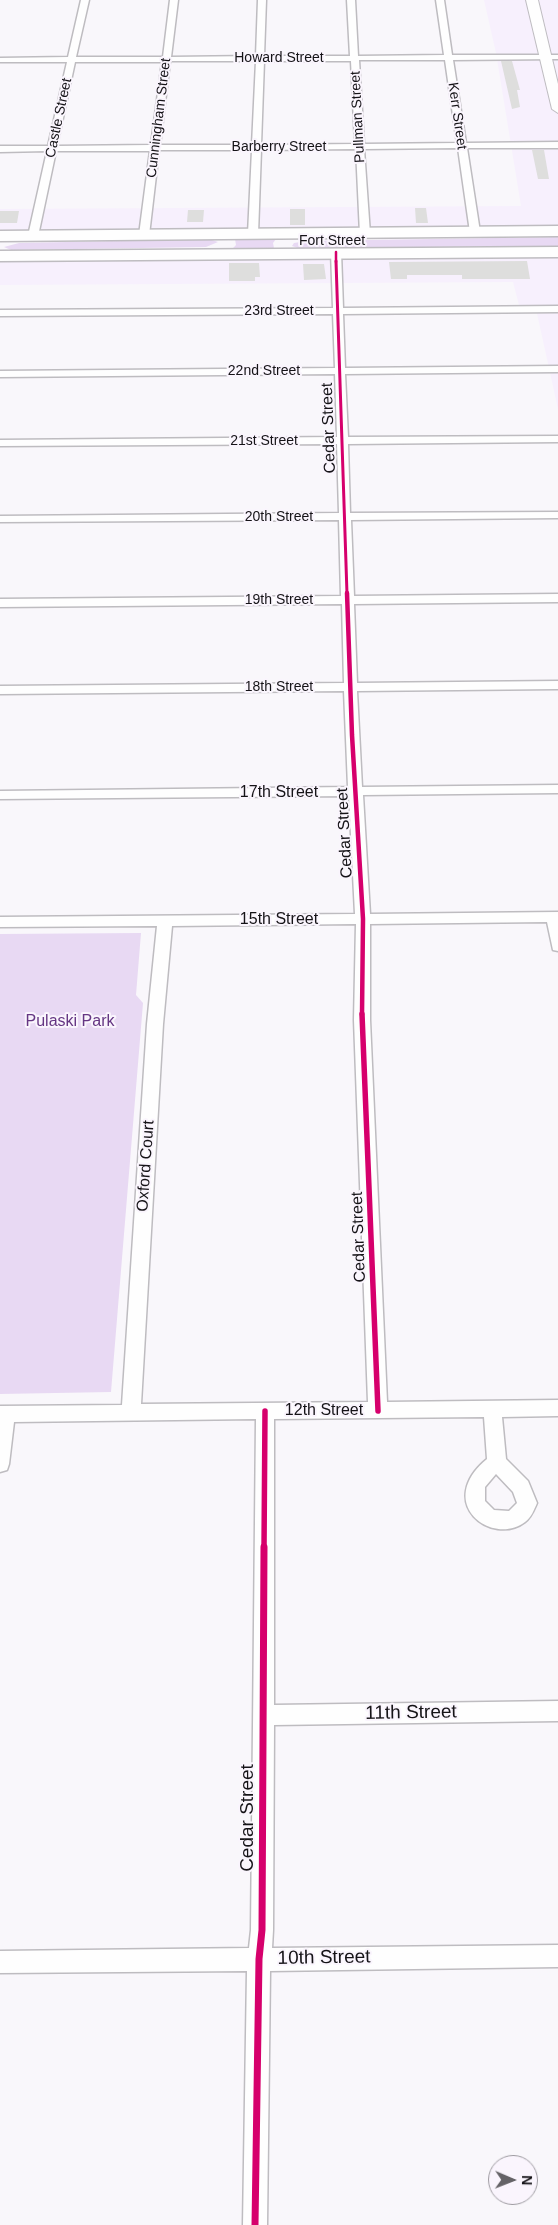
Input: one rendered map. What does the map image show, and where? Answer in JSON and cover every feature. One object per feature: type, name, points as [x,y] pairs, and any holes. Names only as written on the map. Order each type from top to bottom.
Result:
[{"type":"main road","points":[[532,0],[552,57],[558,109]]},
{"type":"main road","name":"Fort Street","points":[[0,236],[558,231]]},
{"type":"main road","points":[[287,253],[279,243],[287,240],[395,238],[438,233]]},
{"type":"main road","points":[[1,252],[179,235]]},
{"type":"main road","points":[[54,255],[87,250],[218,248],[228,246],[229,244],[226,240],[216,235]]},
{"type":"main road","name":"Fort Street","points":[[1,252],[54,255],[558,252]]},
{"type":"street","name":"Castle Street","points":[[32,236],[85,0]]},
{"type":"street","name":"Cunningham Street","points":[[144,235],[174,0]]},
{"type":"street","points":[[253,234],[262,0]]},
{"type":"street","name":"Pullman Street","points":[[351,0],[365,234]]},
{"type":"street","name":"Kerr Street","points":[[440,0],[475,232]]},
{"type":"street","name":"Howard Street","points":[[0,60],[552,57]]},
{"type":"street","name":"Barberry Street","points":[[0,149],[558,145]]},
{"type":"street","name":"Cedar Street","points":[[336,252],[350,687],[363,919],[362,1020],[378,1411]]},
{"type":"street","name":"23rd Street","points":[[0,313],[558,308]]},
{"type":"street","name":"22nd Street","points":[[0,374],[558,370]]},
{"type":"street","name":"21st Street","points":[[0,443],[558,439]]},
{"type":"street","name":"20th Street","points":[[0,519],[558,515]]},
{"type":"street","name":"19th Street","points":[[0,602],[558,598]]},
{"type":"street","name":"18th Street","points":[[0,690],[558,685]]},
{"type":"street","name":"17th Street","points":[[0,795],[558,789]]},
{"type":"street","points":[[556,917],[558,946]]},
{"type":"street","name":"15th Street","points":[[0,922],[556,917]]},
{"type":"street","name":"Oxford Court","points":[[131,1412],[155,1024],[165,920]]},
{"type":"street","points":[[492,1408],[497,1462]]},
{"type":"street","name":"12th Street","points":[[3,1414],[558,1408]]},
{"type":"street","name":"Cedar Street","points":[[255,2225],[259,1959],[262,1930],[265,1411]]},
{"type":"street","points":[[0,1464],[3,1414]]},
{"type":"street","name":"11th Street","points":[[263,1715],[558,1711]]},
{"type":"street","name":"10th Street","points":[[0,1962],[558,1956]]},
{"type":"shaded area","points":[[484,0],[558,0],[558,231],[0,236],[0,209],[521,206],[496,53]]},
{"type":"shaded area","points":[[558,252],[558,409],[536,309],[520,309],[513,282],[0,285],[0,256]]},
{"type":"green space","points":[[558,237],[558,246],[298,248],[292,246],[294,243],[307,241]]},
{"type":"green space","points":[[235,239],[276,239],[273,243],[274,248],[233,248],[236,245]]},
{"type":"green space","points":[[212,240],[218,242],[206,247],[11,250],[4,247],[19,243]]},
{"type":"green space","name":"Pulaski Park","points":[[141,933],[136,995],[143,1003],[111,1392],[0,1394],[0,934]]},
{"type":"building","points":[[501,61],[512,61],[520,90],[517,90],[520,107],[512,109]]},
{"type":"building","points":[[532,150],[544,150],[549,179],[538,179]]},
{"type":"building","points":[[415,208],[426,208],[428,223],[416,223]]},
{"type":"building","points":[[290,209],[305,209],[305,225],[290,225]]},
{"type":"building","points":[[188,210],[204,210],[203,222],[187,222]]},
{"type":"building","points":[[0,211],[19,211],[17,223],[0,223]]},
{"type":"building","points":[[527,261],[530,279],[462,279],[462,275],[407,275],[407,279],[391,279],[389,262]]},
{"type":"building","points":[[229,263],[259,263],[260,277],[255,277],[255,281],[229,281]]},
{"type":"building","points":[[303,264],[324,264],[326,279],[304,280]]},
{"type":"cycle path","points":[[336,252],[352,735],[363,919],[362,1020],[378,1411]]},
{"type":"cycle path","points":[[255,2225],[259,1959],[262,1930],[265,1411]]}]
